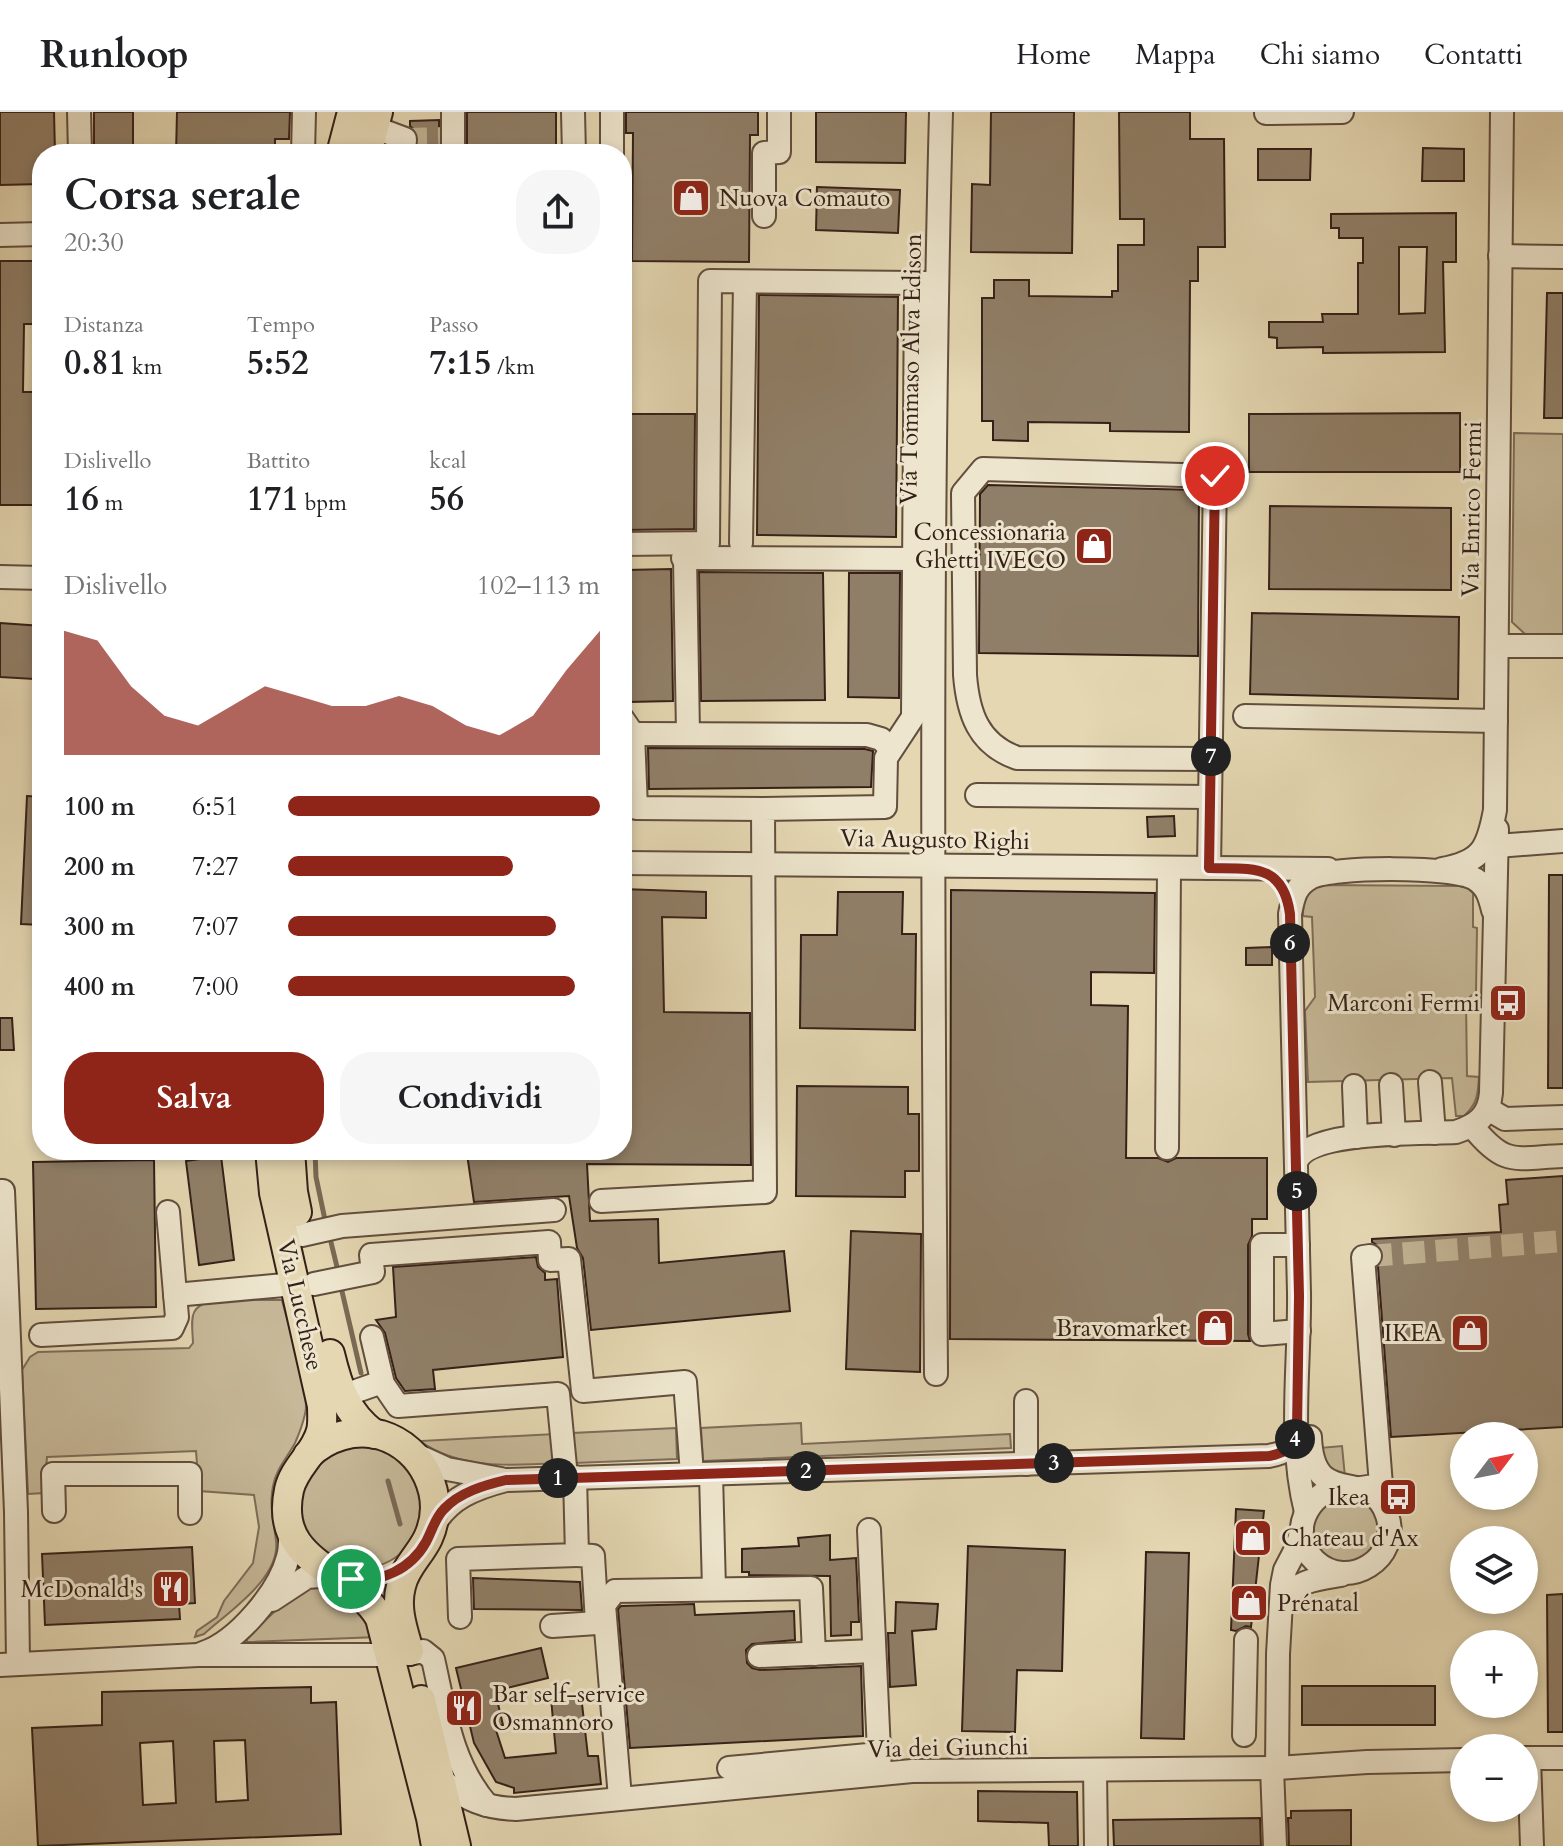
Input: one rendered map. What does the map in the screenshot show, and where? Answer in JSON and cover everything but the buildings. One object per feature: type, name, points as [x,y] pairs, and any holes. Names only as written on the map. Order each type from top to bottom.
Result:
[{"type":"main road","points":[[349,144],[367,126]]},
{"type":"main road","name":"Via Lucchese","points":[[271,1160],[274,1193],[319,1282],[342,1396],[351,1413],[374,1434],[393,1440],[412,1453]]},
{"type":"main road","name":"Via Lucchese","points":[[290,1526],[287,1506],[289,1490],[297,1469],[321,1430],[322,1406],[316,1232],[293,1192],[291,1160]]},
{"type":"main road","points":[[307,1456],[336,1437],[355,1433],[374,1434]]},
{"type":"main road","points":[[412,1453],[426,1473],[433,1491],[434,1511],[432,1528],[404,1576],[399,1599],[400,1654],[441,1817],[456,1846]]},
{"type":"main road","points":[[290,1526],[304,1552],[320,1567],[360,1591],[377,1612],[400,1654],[442,1780],[436,1846]]},
{"type":"main road","points":[[334,1575],[356,1580],[378,1578],[398,1570],[415,1556]]},
{"type":"street","points":[[79,112],[80,144]]},
{"type":"street","points":[[303,144],[304,112]]},
{"type":"street","points":[[338,112],[339,144]]},
{"type":"street","points":[[453,112],[453,144]]},
{"type":"street","points":[[573,112],[574,144]]},
{"type":"street","points":[[612,112],[612,144]]},
{"type":"street","points":[[764,216],[764,153],[779,152],[779,112]]},
{"type":"street","name":"Via Tommaso Alva Edison","points":[[936,1374],[927,283],[941,112]]},
{"type":"street","points":[[1266,113],[1342,112]]},
{"type":"street","name":"Via Enrico Fermi","points":[[1434,871],[1461,865],[1482,852],[1488,842],[1495,810],[1502,112]]},
{"type":"street","points":[[367,126],[405,139],[405,144]]},
{"type":"street","points":[[0,235],[32,234]]},
{"type":"street","points":[[1500,256],[1563,257]]},
{"type":"street","points":[[632,767],[636,808],[885,807],[886,758],[913,717],[914,552],[927,283],[710,281],[708,543]]},
{"type":"street","points":[[741,543],[745,282]]},
{"type":"street","points":[[1209,868],[1211,759],[1215,476],[983,469],[963,493],[965,675],[967,695],[978,731],[990,744],[1017,758],[1211,759]]},
{"type":"street","points":[[632,544],[741,543],[914,552]]},
{"type":"street","points":[[632,558],[914,552]]},
{"type":"street","points":[[685,558],[688,734]]},
{"type":"street","points":[[0,577],[32,578]]},
{"type":"street","points":[[1497,646],[1563,646]]},
{"type":"street","points":[[1245,716],[1496,721]]},
{"type":"street","points":[[632,727],[688,734],[867,735],[881,739],[891,749]]},
{"type":"street","points":[[977,795],[1210,797]]},
{"type":"street","points":[[601,1201],[765,1192],[763,809]]},
{"type":"street","points":[[1294,1101],[1309,1129],[1319,1135],[1347,1138],[1456,1132],[1472,1126],[1488,1109],[1491,1093],[1493,910],[1496,897],[1495,810]]},
{"type":"street","points":[[1497,846],[1563,841]]},
{"type":"street","name":"Via Augusto Righi","points":[[632,863],[1304,867],[1337,870]]},
{"type":"street","points":[[1167,1148],[1169,868]]},
{"type":"street","name":"Via Augusto Righi","points":[[1248,869],[1271,875],[1280,883],[1287,896],[1290,914]]},
{"type":"street","points":[[1352,1573],[1335,1572],[1316,1562],[1307,1551],[1303,1510],[1297,1430],[1299,1296],[1290,914],[1295,894],[1302,883],[1315,875],[1337,870],[1434,871],[1476,879],[1488,892],[1493,910]]},
{"type":"street","points":[[1430,1082],[1434,1133]]},
{"type":"street","points":[[1391,1085],[1394,1135]]},
{"type":"street","points":[[1347,1138],[1354,1086]]},
{"type":"street","points":[[1488,1109],[1505,1119],[1563,1117]]},
{"type":"street","points":[[1472,1126],[1491,1149],[1501,1155],[1563,1156]]},
{"type":"street","points":[[1296,1162],[1306,1149],[1347,1138]]},
{"type":"street","points":[[0,1191],[3,1191],[16,1512],[9,1663],[198,1655],[400,1654],[423,1651],[433,1659],[457,1756],[467,1781],[488,1806]]},
{"type":"street","points":[[316,1232],[554,1210]]},
{"type":"street","points":[[41,1335],[172,1328],[177,1317],[168,1212]]},
{"type":"street","points":[[175,1295],[319,1282],[373,1272],[371,1255],[549,1242],[550,1260],[569,1259],[583,1391],[685,1382],[701,1474],[714,1589]]},
{"type":"street","points":[[1298,1245],[1262,1245],[1262,1334],[1299,1331]]},
{"type":"street","points":[[1303,1510],[1321,1493],[1381,1485],[1363,1257],[1370,1256]]},
{"type":"street","points":[[1283,1601],[1297,1586],[1311,1579],[1352,1573],[1369,1567],[1379,1559],[1390,1535],[1383,1506],[1373,1495],[1325,1480],[1312,1459],[1299,1296]]},
{"type":"street","points":[[372,1337],[382,1382],[398,1406],[558,1394],[577,1555]]},
{"type":"street","points":[[342,1396],[382,1382]]},
{"type":"street","points":[[1026,1401],[1026,1464]]},
{"type":"street","points":[[432,1528],[441,1512],[454,1501],[482,1486],[506,1480],[1269,1456],[1281,1454],[1291,1447],[1297,1430]]},
{"type":"street","points":[[412,1453],[447,1469],[506,1480]]},
{"type":"street","points":[[1269,1456],[1288,1470],[1303,1510],[1299,1542],[1283,1578],[1275,1846]]},
{"type":"street","points":[[54,1511],[53,1474],[190,1474],[190,1513]]},
{"type":"street","points":[[198,1655],[223,1644],[273,1591],[291,1544],[290,1526]]},
{"type":"street","points":[[729,1768],[880,1764],[869,1530]]},
{"type":"street","points":[[460,1617],[458,1559],[593,1556],[597,1623],[552,1626]]},
{"type":"street","points":[[255,1613],[301,1580],[334,1575]]},
{"type":"street","points":[[620,1798],[604,1605],[615,1591],[811,1588],[814,1654]]},
{"type":"street","points":[[1244,1735],[1246,1640]]},
{"type":"street","points":[[759,1656],[874,1651]]},
{"type":"street","points":[[1246,1674],[1278,1674]]},
{"type":"street","points":[[1538,1758],[1563,1758]]},
{"type":"street","name":"Via dei Giunchi","points":[[442,1780],[471,1801],[516,1809],[880,1764],[1095,1770],[1275,1768],[1450,1760]]},
{"type":"street","points":[[1095,1770],[1096,1846]]},
{"type":"street","points":[[1530,1822],[1532,1846]]},
{"type":"shaded area","points":[[1514,433],[1563,434],[1563,634],[1525,634],[1512,622]]},
{"type":"shaded area","points":[[1317,885],[1459,886],[1473,893],[1473,927],[1477,928],[1476,992],[1466,1000],[1467,1076],[1479,1077],[1476,1099],[1464,1116],[1456,1116],[1452,1078],[1308,1082],[1305,1011],[1315,997],[1312,917],[1303,916],[1303,911],[1307,895]]},
{"type":"shaded area","points":[[216,1300],[282,1300],[302,1375],[306,1404],[298,1436],[274,1480],[272,1507],[276,1541],[270,1568],[239,1605],[204,1634],[195,1637],[197,1631],[217,1617],[224,1601],[253,1563],[259,1527],[254,1495],[199,1491],[196,1451],[47,1457],[44,1493],[28,1494],[22,1370],[30,1357],[38,1352],[189,1348],[193,1343],[193,1314],[200,1306]]},
{"type":"shaded area","points":[[801,1423],[802,1444],[1010,1434],[1011,1448],[703,1461],[701,1428]]},
{"type":"shaded area","points":[[676,1428],[677,1459],[574,1463],[572,1433]]},
{"type":"shaded area","points":[[555,1434],[557,1463],[540,1464],[504,1465],[468,1461],[451,1457],[420,1441]]},
{"type":"shaded area","points":[[361,1446],[384,1451],[404,1464],[417,1484],[422,1507],[417,1530],[404,1550],[384,1563],[361,1568],[338,1563],[318,1550],[305,1530],[300,1507],[305,1484],[318,1464],[338,1451]]},
{"type":"shaded area","points":[[1342,1446],[1345,1477],[1330,1472],[1319,1448]]},
{"type":"shaded area","points":[[1334,1496],[1363,1498],[1381,1521],[1373,1553],[1342,1565],[1317,1547],[1313,1535],[1313,1516]]},
{"type":"shaded area","points":[[308,1585],[340,1585],[378,1637],[247,1642],[247,1637],[299,1589]]},
{"type":"waterway","points":[[315,1160],[325,1220]]},
{"type":"waterway","points":[[330,1238],[337,1267]]},
{"type":"waterway","points":[[341,1287],[361,1373]]},
{"type":"waterway","points":[[388,1481],[400,1524]]},
{"type":"tunnel","points":[[405,139],[453,138]]},
{"type":"tunnel","points":[[1370,1256],[1563,1241]]},
{"type":"place","name":"Nuova Comauto","points":[[691,198]]},
{"type":"place","name":"Concessionaria Ghetti IVECO","points":[[1094,546]]},
{"type":"place","name":"Marconi Fermi","points":[[1508,1003]]},
{"type":"place","name":"Bravomarket","points":[[1215,1328]]},
{"type":"place","name":"IKEA","points":[[1470,1333]]},
{"type":"place","name":"Ikea","points":[[1398,1497]]},
{"type":"place","name":"Chateau d'Ax","points":[[1253,1538]]},
{"type":"place","name":"McDonald's","points":[[171,1589]]},
{"type":"place","name":"Prénatal","points":[[1249,1603]]},
{"type":"place","name":"Bar self-service Osmannoro","points":[[464,1708]]},
{"type":"route","points":[[351,1579],[383,1577],[398,1570],[419,1552],[446,1506],[482,1486],[506,1480],[1269,1456],[1281,1454],[1291,1447],[1297,1430],[1299,1296],[1290,914],[1284,889],[1271,875],[1248,869],[1209,868],[1215,476]]}]
